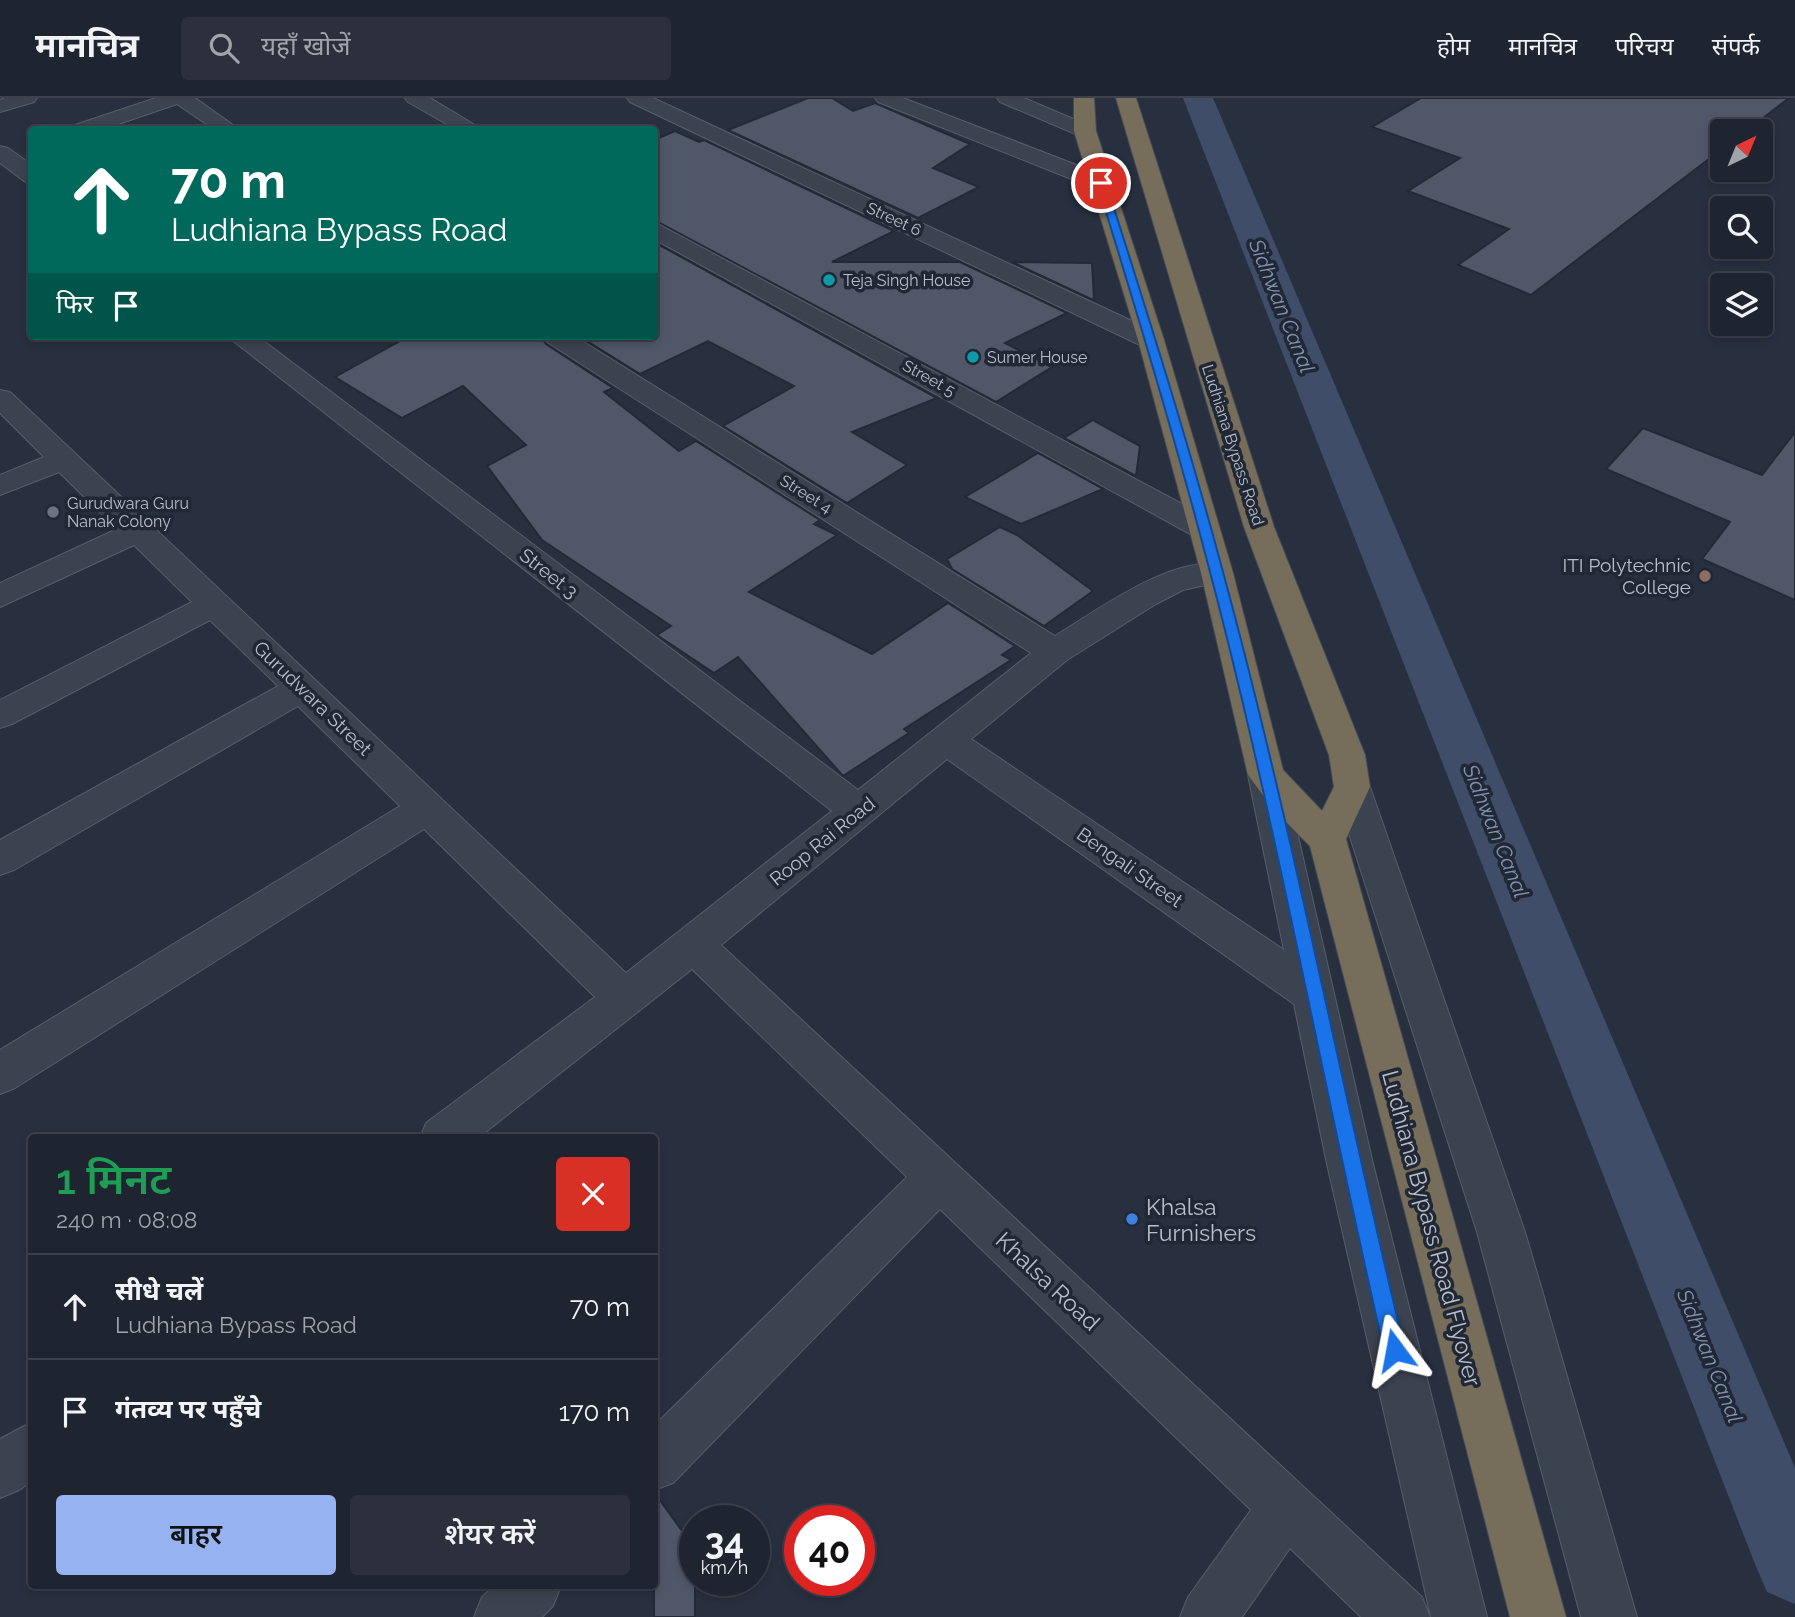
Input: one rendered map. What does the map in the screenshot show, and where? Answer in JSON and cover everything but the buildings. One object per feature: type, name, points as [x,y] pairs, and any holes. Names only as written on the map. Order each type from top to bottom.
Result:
[{"type":"highway","points":[[1084,98],[1085,131],[1151,340],[1217,573],[1266,775],[1327,839],[1352,787]]},
{"type":"highway","name":"Ludhiana Bypass Road","points":[[1126,98],[1259,527],[1347,755],[1352,787]]},
{"type":"highway","name":"Ludhiana Bypass Road Flyover","points":[[1327,839],[1538,1617]]},
{"type":"street","points":[[0,106],[27,98]]},
{"type":"street","points":[[91,126],[178,98],[224,126]]},
{"type":"street","points":[[415,98],[465,126]]},
{"type":"street","name":"Street 6","points":[[637,98],[1151,340]]},
{"type":"street","points":[[885,98],[1101,183]]},
{"type":"street","points":[[1007,98],[1085,131]]},
{"type":"street","points":[[24,181],[1,154],[28,146]]},
{"type":"street","name":"Street 5","points":[[658,231],[1203,528]]},
{"type":"street","name":"Street 3","points":[[245,340],[859,811]]},
{"type":"street","name":"Street 4","points":[[562,340],[1055,652]]},
{"type":"street","name":"Gurudwara Street","points":[[0,398],[625,999]]},
{"type":"street","points":[[0,486],[64,459]]},
{"type":"street","points":[[0,596],[138,531]]},
{"type":"street","name":"Roop Rai Road","points":[[447,1134],[625,999],[1055,652],[1145,596],[1175,581],[1217,573]]},
{"type":"street","points":[[0,715],[214,604]]},
{"type":"street","points":[[0,859],[302,688]]},
{"type":"street","name":"Bengali Street","points":[[946,740],[1314,994]]},
{"type":"street","points":[[1266,775],[1350,1164],[1459,1617]]},
{"type":"street","points":[[1352,787],[1502,1232],[1609,1617]]},
{"type":"street","points":[[0,1074],[427,808]]},
{"type":"street","name":"Khalsa Road","points":[[693,944],[1402,1617]]},
{"type":"street","points":[[658,1460],[939,1177]]},
{"type":"street","points":[[0,1471],[28,1451]]},
{"type":"street","points":[[1208,1617],[1286,1507]]},
{"type":"street","points":[[502,1617],[530,1589]]},
{"type":"waterway","name":"Sidhwan Canal","points":[[1198,98],[1795,1564]]},
{"type":"place","name":"Teja Singh House","points":[[829,280]]},
{"type":"place","name":"Sumer House","points":[[973,357]]},
{"type":"place","name":"Gurudwara Guru Nanak Colony","points":[[53,512]]},
{"type":"place","name":"ITI Polytechnic College","points":[[1705,576]]},
{"type":"place","name":"Khalsa Furnishers","points":[[1132,1219]]},
{"type":"route","points":[[1101,183],[1151,340],[1217,573],[1266,775],[1350,1164],[1395,1350]]}]
